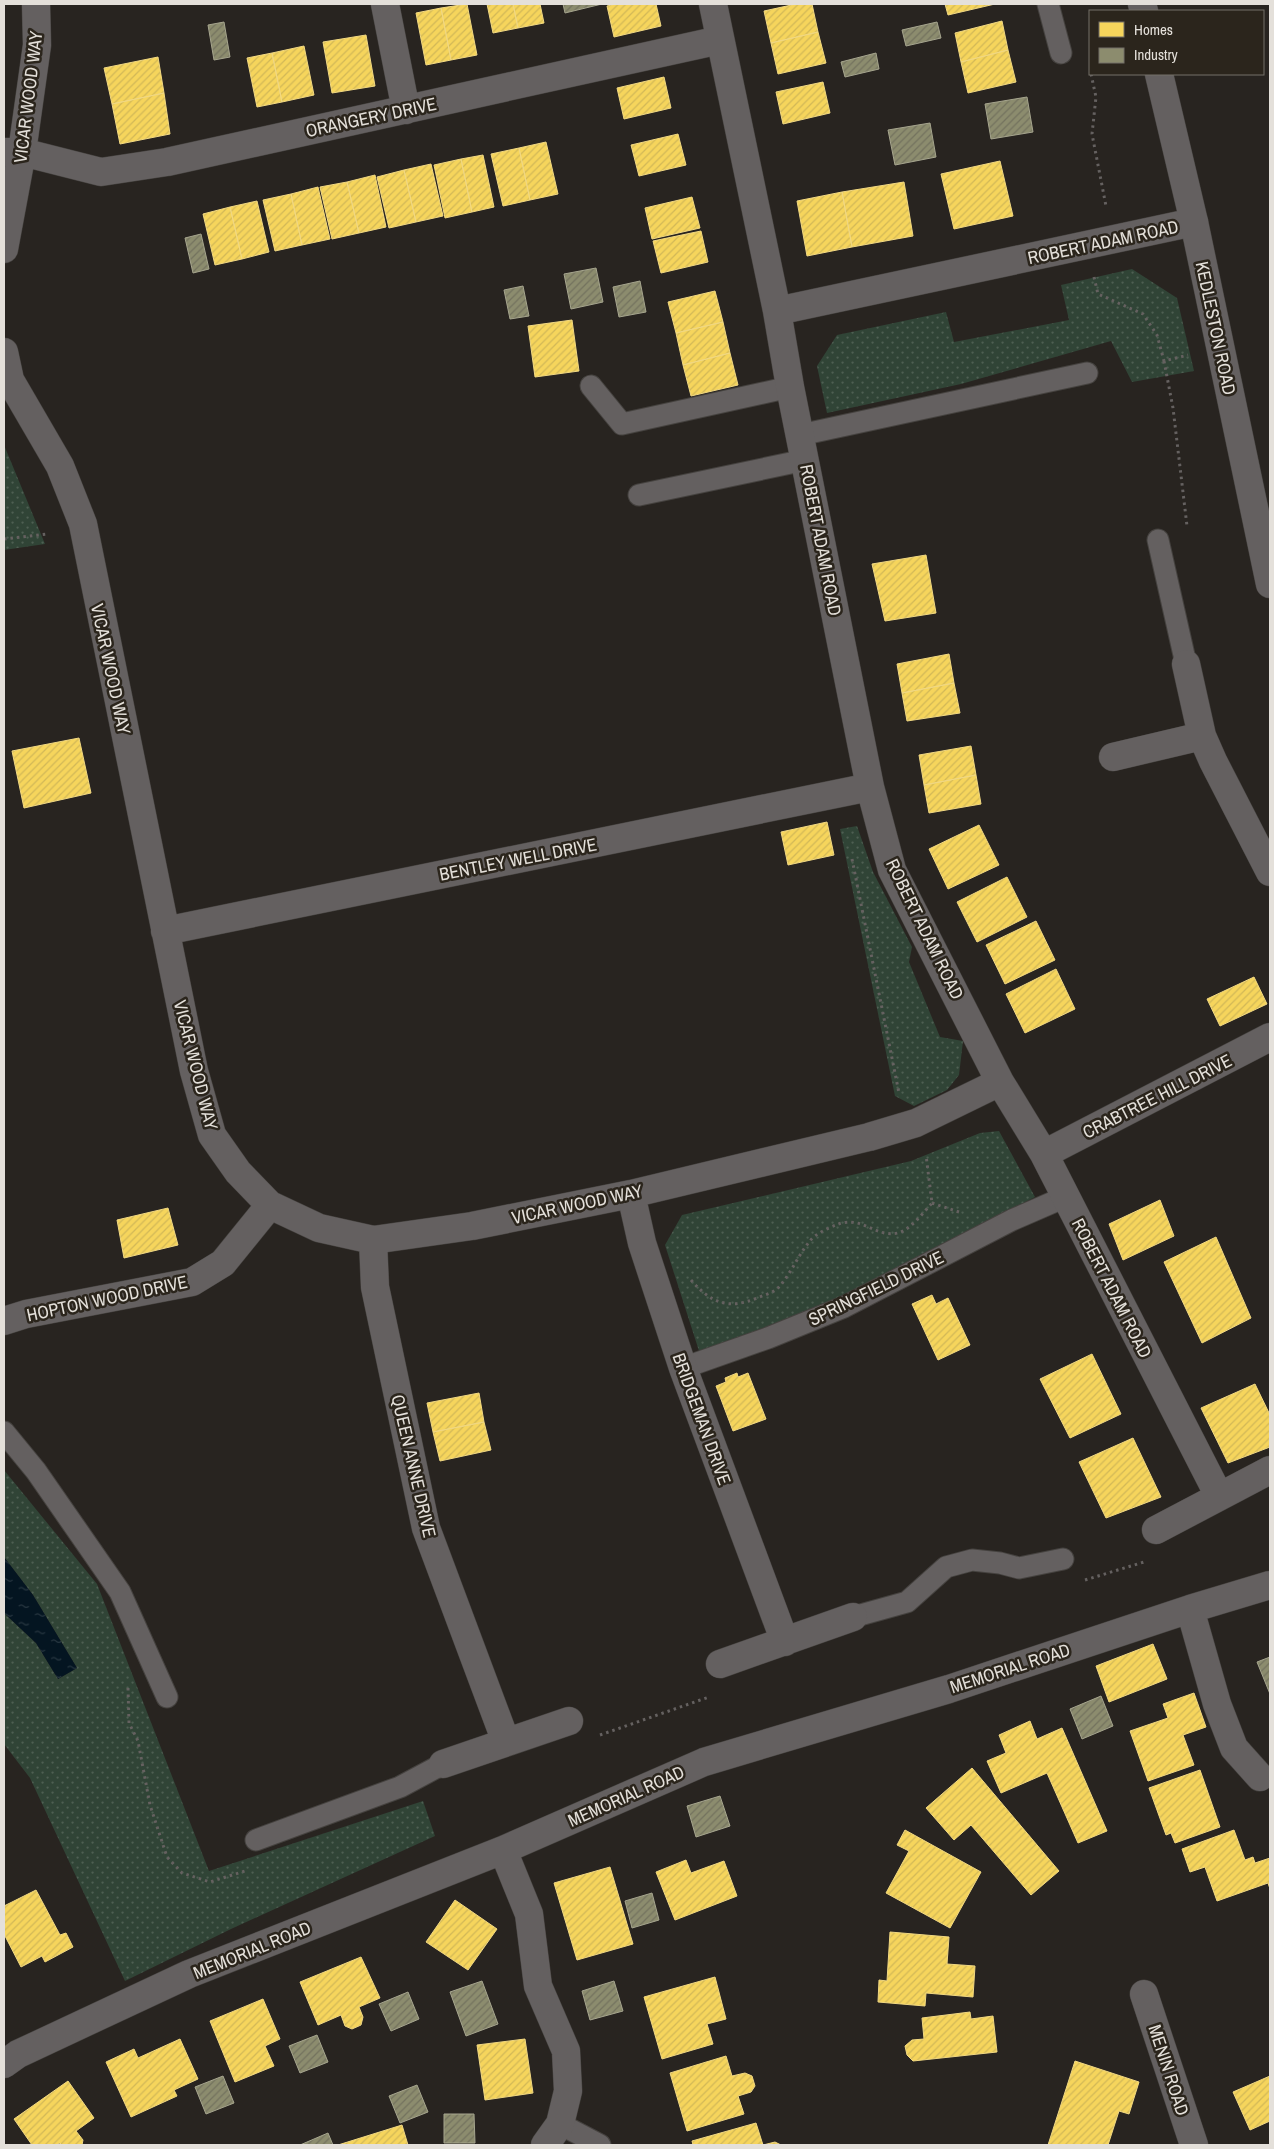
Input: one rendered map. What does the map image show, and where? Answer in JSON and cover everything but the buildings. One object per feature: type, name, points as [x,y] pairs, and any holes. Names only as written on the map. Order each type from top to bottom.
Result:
[{"type":"street","name":"VICAR WOOD WAY","points":[[4,249],[13,152],[37,45],[36,4]]},
{"type":"street","points":[[385,4],[406,110]]},
{"type":"street","name":"ROBERT ADAM ROAD","points":[[713,4],[870,787],[892,870],[1000,1082],[1044,1154],[1219,1496]]},
{"type":"street","name":"ORANGERY DRIVE","points":[[13,152],[101,172],[167,162],[720,40]]},
{"type":"street","name":"KEDLESTON ROAD","points":[[1159,75],[1194,222],[1265,543],[1270,584]]},
{"type":"street","name":"ROBERT ADAM ROAD","points":[[776,311],[1194,222]]},
{"type":"street","name":"VICAR WOOD WAY","points":[[4,352],[7,381],[60,466],[83,524],[194,1071],[212,1135],[238,1172],[270,1205],[319,1228],[373,1240],[472,1226],[631,1194],[869,1137],[916,1123],[1000,1082]]},
{"type":"street","points":[[1186,664],[1202,736],[1212,761],[1270,872]]},
{"type":"street","points":[[1113,757],[1202,736]]},
{"type":"street","name":"BENTLEY WELL DRIVE","points":[[165,930],[870,787]]},
{"type":"street","name":"CRABTREE HILL DRIVE","points":[[1044,1154],[1270,1037]]},
{"type":"street","name":"BRIDGEMAN DRIVE","points":[[631,1194],[642,1243],[683,1368],[785,1642]]},
{"type":"street","name":"HOPTON WOOD DRIVE","points":[[4,1322],[26,1314],[192,1282],[222,1263],[270,1205]]},
{"type":"street","name":"QUEEN ANNE DRIVE","points":[[373,1240],[375,1287],[426,1528],[506,1742]]},
{"type":"street","points":[[1156,1530],[1270,1470]]},
{"type":"street","name":"MEMORIAL ROAD","points":[[4,2064],[18,2054],[189,1974],[504,1850],[704,1762],[949,1689],[1190,1609],[1270,1585]]},
{"type":"street","points":[[1190,1609],[1217,1704],[1234,1748],[1260,1777]]},
{"type":"street","points":[[720,1664],[853,1617]]},
{"type":"street","points":[[443,1764],[569,1721]]},
{"type":"street","points":[[504,1850],[529,1914],[538,1986],[566,2051],[568,2091],[552,2135]]},
{"type":"street","name":"MENIN ROAD","points":[[1144,1994],[1194,2145]]},
{"type":"lane","points":[[1048,4],[1060,53]]},
{"type":"lane","points":[[638,495],[802,447],[1087,373]]},
{"type":"lane","points":[[591,386],[622,424],[790,387]]},
{"type":"lane","points":[[1158,540],[1186,664]]},
{"type":"lane","name":"SPRINGFIELD DRIVE","points":[[683,1368],[768,1338],[844,1308],[1012,1220],[1065,1197]]},
{"type":"lane","points":[[4,1432],[36,1472],[120,1592],[167,1697]]},
{"type":"lane","points":[[853,1617],[907,1602],[946,1567],[972,1560],[1000,1563],[1018,1568],[1063,1559]]},
{"type":"lane","points":[[256,1840],[400,1787],[443,1764]]},
{"type":"lane","points":[[552,2135],[600,2145]]},
{"type":"path","points":[[4,540],[47,534]]},
{"type":"path","points":[[1080,1581],[1146,1561]]},
{"type":"path","points":[[125,1680],[128,1689],[129,1723],[138,1741],[150,1805],[166,1856],[182,1873],[210,1882],[252,1868]]},
{"type":"path","points":[[598,1736],[710,1697]]},
{"type":"green space","points":[[1132,269],[1177,298],[1194,371],[1132,382],[1111,341],[961,384],[827,413],[817,366],[837,335],[946,312],[954,342],[1069,320],[1061,285]]},
{"type":"green space","points":[[4,445],[45,544],[4,550]]},
{"type":"green space","points":[[857,826],[873,872],[912,947],[909,962],[940,1037],[963,1041],[959,1075],[947,1090],[914,1106],[895,1096],[840,829]]},
{"type":"green space","points":[[999,1131],[1035,1197],[813,1311],[700,1354],[665,1245],[682,1215],[911,1161],[980,1133]]},
{"type":"green space","points":[[4,1470],[97,1584],[209,1871],[423,1801],[435,1836],[231,1929],[125,1981],[30,1778],[4,1744],[4,1613],[36,1643],[58,1679],[77,1668],[33,1595],[4,1557]]},
{"type":"water","points":[[4,1557],[33,1595],[77,1668],[58,1679],[36,1643],[4,1613]]}]
